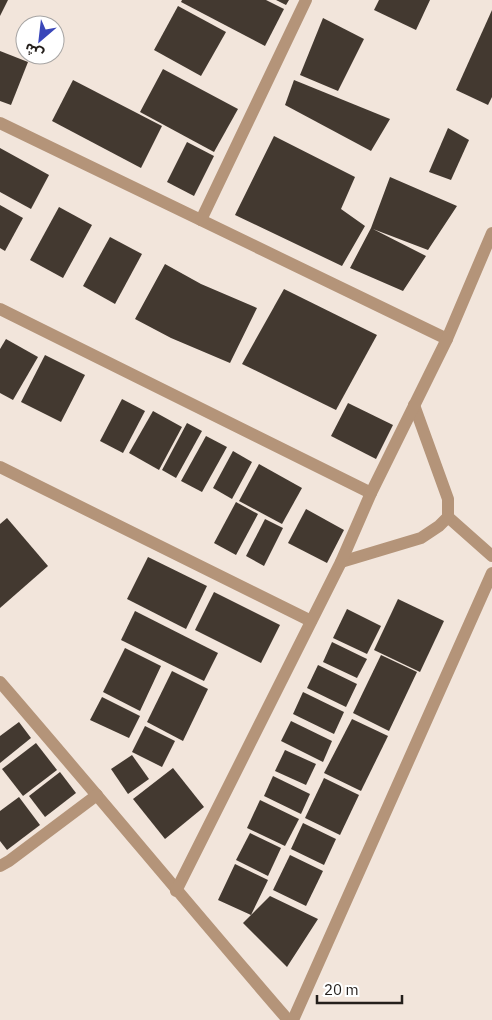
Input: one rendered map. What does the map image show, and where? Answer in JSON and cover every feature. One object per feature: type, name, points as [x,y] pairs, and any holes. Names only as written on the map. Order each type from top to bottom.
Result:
[{"type":"street","points":[[201,220],[306,0]]},
{"type":"street","points":[[0,123],[447,339]]},
{"type":"street","points":[[176,890],[341,562],[371,493],[447,339],[492,233]]},
{"type":"street","points":[[0,309],[371,493]]},
{"type":"street","points":[[341,562],[421,538],[439,526],[448,517],[448,499],[414,405]]},
{"type":"street","points":[[0,467],[311,621]]},
{"type":"street","points":[[448,517],[492,556]]},
{"type":"street","points":[[293,1020],[492,572]]},
{"type":"street","points":[[0,682],[288,1020]]},
{"type":"street","points":[[0,866],[97,795]]},
{"type":"building","points":[[0,0],[8,0],[0,16]]},
{"type":"building","points":[[182,0],[266,0],[284,9],[265,46],[181,2]]},
{"type":"building","points":[[276,0],[289,0],[286,5]]},
{"type":"building","points":[[379,0],[430,0],[416,30],[374,10]]},
{"type":"building","points":[[178,6],[226,32],[201,76],[154,50]]},
{"type":"building","points":[[492,10],[492,97],[488,105],[456,90]]},
{"type":"building","points":[[323,18],[364,39],[338,91],[300,75]]},
{"type":"building","points":[[0,51],[15,57],[15,65],[27,65],[11,105],[0,101]]},
{"type":"building","points":[[163,69],[238,109],[214,152],[140,112]]},
{"type":"building","points":[[73,80],[162,126],[141,168],[52,121]]},
{"type":"building","points":[[294,80],[390,119],[371,151],[285,105]]},
{"type":"building","points":[[448,128],[469,140],[451,180],[429,172]]},
{"type":"building","points":[[274,136],[355,177],[341,209],[365,226],[342,266],[235,215]]},
{"type":"building","points":[[187,142],[214,156],[194,196],[167,182]]},
{"type":"building","points":[[0,148],[49,175],[31,209],[0,192]]},
{"type":"building","points":[[390,177],[457,206],[428,250],[373,229],[426,256],[403,291],[350,268],[371,228]]},
{"type":"building","points":[[0,205],[23,218],[5,251],[0,248]]},
{"type":"building","points":[[59,207],[92,225],[63,278],[30,260]]},
{"type":"building","points":[[110,237],[142,254],[115,304],[83,286]]},
{"type":"building","points":[[165,264],[201,284],[257,308],[230,363],[171,338],[135,319]]},
{"type":"building","points":[[284,289],[377,335],[336,410],[242,364]]},
{"type":"building","points":[[6,339],[38,357],[13,400],[0,393],[0,349]]},
{"type":"building","points":[[45,355],[85,375],[61,422],[21,402]]},
{"type":"building","points":[[122,399],[145,411],[123,453],[100,441]]},
{"type":"building","points":[[348,403],[393,425],[376,459],[331,436]]},
{"type":"building","points":[[153,411],[182,427],[159,470],[129,453]]},
{"type":"building","points":[[187,423],[202,431],[176,478],[162,470]]},
{"type":"building","points":[[206,436],[227,447],[202,492],[181,481]]},
{"type":"building","points":[[233,451],[252,462],[232,499],[213,488]]},
{"type":"building","points":[[259,464],[302,488],[282,524],[239,501]]},
{"type":"building","points":[[236,502],[258,514],[236,555],[214,543]]},
{"type":"building","points":[[306,509],[344,530],[327,563],[288,543]]},
{"type":"building","points":[[7,518],[48,566],[0,608],[0,524]]},
{"type":"building","points":[[265,519],[283,528],[264,566],[246,556]]},
{"type":"building","points":[[148,557],[207,586],[186,629],[127,599]]},
{"type":"building","points":[[214,592],[280,625],[261,663],[195,630]]},
{"type":"building","points":[[398,599],[444,621],[420,672],[374,650]]},
{"type":"building","points":[[347,609],[381,626],[367,654],[333,638]]},
{"type":"building","points":[[135,611],[218,653],[204,681],[121,640]]},
{"type":"building","points":[[332,642],[367,659],[357,678],[323,662]]},
{"type":"building","points":[[125,648],[161,666],[140,711],[103,692]]},
{"type":"building","points":[[381,655],[417,672],[389,731],[353,713]]},
{"type":"building","points":[[318,665],[357,684],[346,707],[307,688]]},
{"type":"building","points":[[172,671],[208,689],[183,741],[147,722]]},
{"type":"building","points":[[303,692],[344,712],[334,734],[293,714]]},
{"type":"building","points":[[102,697],[140,716],[129,738],[90,720]]},
{"type":"building","points":[[352,719],[388,736],[361,791],[324,773]]},
{"type":"building","points":[[291,721],[332,741],[323,762],[281,741]]},
{"type":"building","points":[[19,722],[31,738],[0,763],[0,736]]},
{"type":"building","points":[[145,726],[175,741],[162,767],[132,752]]},
{"type":"building","points":[[36,743],[57,770],[23,796],[2,769]]},
{"type":"building","points":[[285,750],[316,764],[306,785],[275,771]]},
{"type":"building","points":[[132,755],[149,779],[128,794],[111,769]]},
{"type":"building","points":[[173,768],[204,807],[165,839],[133,799]]},
{"type":"building","points":[[60,772],[76,793],[45,817],[29,796]]},
{"type":"building","points":[[273,776],[310,794],[301,814],[264,796]]},
{"type":"building","points":[[324,778],[359,795],[340,835],[305,818]]},
{"type":"building","points":[[19,797],[40,825],[7,850],[0,841],[0,811]]},
{"type":"building","points":[[260,800],[299,819],[285,846],[247,828]]},
{"type":"building","points":[[303,823],[336,839],[324,865],[291,849]]},
{"type":"building","points":[[250,833],[281,848],[268,876],[236,860]]},
{"type":"building","points":[[290,855],[323,871],[306,906],[273,890]]},
{"type":"building","points":[[235,864],[268,880],[251,915],[218,900]]},
{"type":"building","points":[[270,896],[318,919],[287,967],[243,923]]}]
